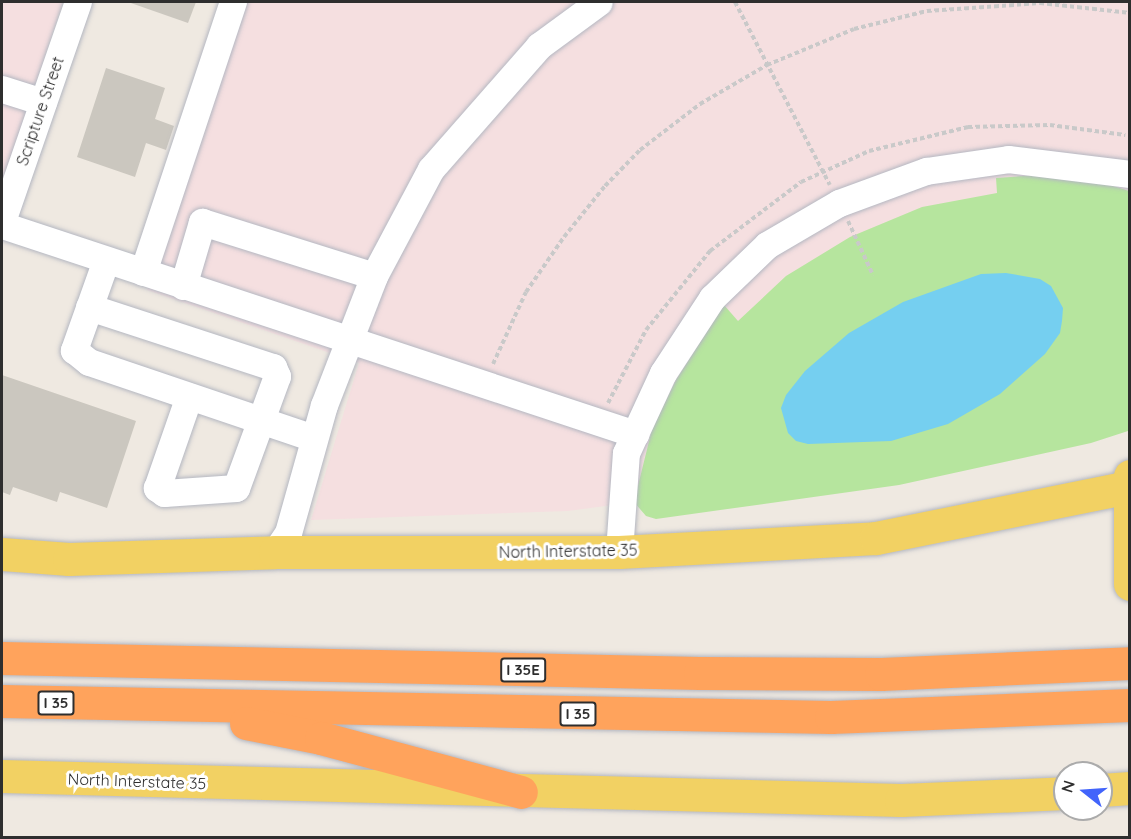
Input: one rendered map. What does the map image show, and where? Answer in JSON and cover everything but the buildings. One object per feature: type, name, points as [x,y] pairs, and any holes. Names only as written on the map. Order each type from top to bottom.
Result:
[{"type":"highway","name":"I 35E","points":[[2,658],[712,673],[1044,670],[1130,663]]},
{"type":"highway","name":"I 35","points":[[2,701],[740,717],[1047,711],[1130,705]]},
{"type":"highway","points":[[110,705],[321,738],[456,778],[521,792]]},
{"type":"main road","name":"North Interstate 35","points":[[2,554],[69,559],[275,552],[619,552],[876,538],[1129,484]]},
{"type":"main road","points":[[1129,484],[1130,584]]},
{"type":"main road","name":"North Interstate 35","points":[[2,776],[521,792],[901,800],[1053,794]]},
{"type":"main road","points":[[1113,789],[1130,788]]},
{"type":"street","name":"Scripture Street","points":[[2,223],[78,2]]},
{"type":"street","points":[[143,272],[232,2]]},
{"type":"street","points":[[275,552],[288,533],[315,438],[348,341],[374,276],[431,170],[539,46],[598,2]]},
{"type":"street","points":[[2,89],[43,102]]},
{"type":"street","points":[[619,552],[626,453],[663,373],[712,298],[767,245],[839,203],[926,171],[1008,159],[1130,174]]},
{"type":"street","points":[[183,286],[202,222],[374,276]]},
{"type":"street","points":[[2,223],[348,341],[635,434]]},
{"type":"street","points":[[106,260],[74,351],[90,362],[315,438]]},
{"type":"street","points":[[89,307],[273,367],[277,376],[236,489],[164,493],[158,488],[189,396]]},
{"type":"path","points":[[735,2],[839,203],[873,275]]},
{"type":"path","points":[[484,385],[526,292],[590,202],[640,150],[700,104],[767,65],[854,29],[927,11],[1040,3],[1130,13]]},
{"type":"shaded area","points":[[2,2],[63,2],[2,184]]},
{"type":"shaded area","points":[[245,2],[1129,2],[1130,352],[791,481],[568,511],[311,520],[359,363],[147,290]]},
{"type":"green space","points":[[1052,174],[1098,181],[1129,191],[1128,431],[1091,443],[899,485],[656,519],[646,516],[634,502],[652,429],[676,380],[724,305],[738,321],[786,276],[850,237],[922,207],[997,193],[996,178]]},
{"type":"water","points":[[1006,273],[1040,279],[1051,286],[1063,308],[1060,333],[1045,354],[1000,394],[948,424],[891,441],[808,444],[796,441],[788,433],[781,408],[786,395],[805,371],[849,333],[903,302],[981,274]]}]
